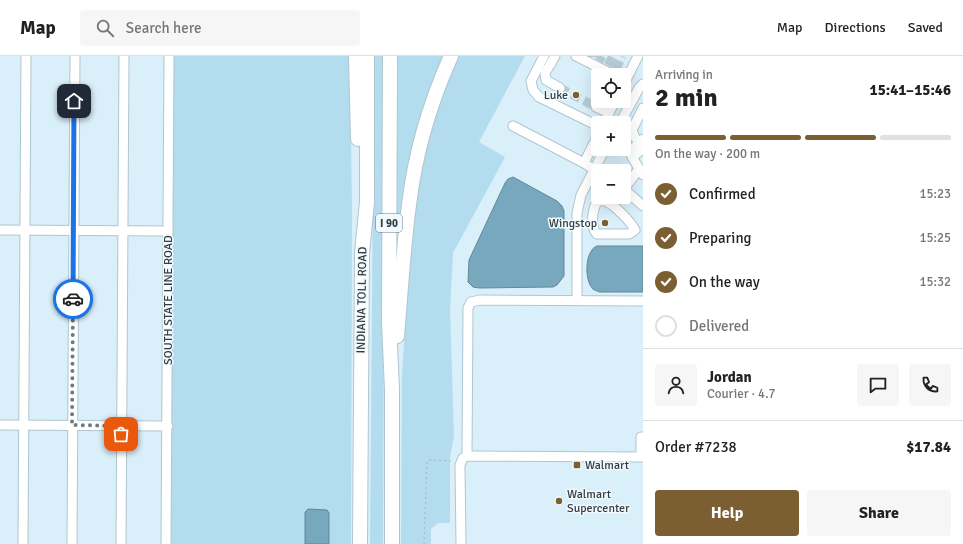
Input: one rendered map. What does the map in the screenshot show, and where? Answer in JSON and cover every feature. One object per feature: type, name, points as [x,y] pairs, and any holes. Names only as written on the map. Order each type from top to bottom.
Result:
[{"type":"highway","points":[[356,56],[359,203],[362,253]]},
{"type":"highway","name":"INDIANA TOLL ROAD","points":[[360,544],[362,253],[367,202],[367,56]]},
{"type":"highway","name":"I 90","points":[[390,56],[389,322],[392,390],[392,544]]},
{"type":"highway","points":[[392,390],[409,204],[417,160],[429,114],[441,78],[451,56]]},
{"type":"street","points":[[23,544],[26,56]]},
{"type":"street","points":[[72,544],[75,56]]},
{"type":"street","points":[[120,544],[124,56]]},
{"type":"street","name":"SOUTH STATE LINE ROAD","points":[[166,544],[168,426],[168,56]]},
{"type":"street","points":[[544,56],[531,81],[533,90],[539,97],[591,123]]},
{"type":"street","points":[[555,56],[545,73],[546,80],[560,88]]},
{"type":"street","points":[[631,70],[638,56]]},
{"type":"street","points":[[580,57],[595,62],[606,68]]},
{"type":"street","points":[[624,116],[641,86],[631,84]]},
{"type":"street","points":[[598,108],[609,113]]},
{"type":"street","points":[[608,116],[612,108]]},
{"type":"street","points":[[631,175],[640,156],[632,130],[643,108]]},
{"type":"street","points":[[513,126],[591,168]]},
{"type":"street","points":[[584,163],[591,149]]},
{"type":"street","points":[[577,300],[577,213],[581,196],[591,179]]},
{"type":"street","points":[[631,195],[643,206]]},
{"type":"street","points":[[598,201],[604,201],[614,206],[639,232],[629,234],[597,234],[593,230],[593,214],[595,205],[598,201]]},
{"type":"street","points":[[577,213],[593,214]]},
{"type":"street","points":[[0,230],[168,231]]},
{"type":"street","points":[[461,544],[460,465],[464,459],[469,304],[480,300],[643,301]]},
{"type":"street","points":[[0,425],[168,426]]},
{"type":"street","points":[[464,459],[642,456],[641,437],[643,437]]},
{"type":"path","points":[[424,544],[427,462],[429,460],[464,459]]},
{"type":"shaded area","points":[[173,56],[350,56],[352,210],[351,544],[171,544]]},
{"type":"shaded area","points":[[374,56],[385,56],[383,544],[370,544]]},
{"type":"shaded area","points":[[398,56],[444,56],[400,230],[396,229]]},
{"type":"shaded area","points":[[458,56],[525,56],[479,142],[505,157],[453,253],[450,309],[454,436],[450,457],[450,523],[438,523],[431,529],[431,544],[401,544],[402,374],[412,223],[420,173],[431,127],[444,87]]},
{"type":"shaded area","points":[[513,177],[557,201],[562,206],[564,211],[564,276],[557,285],[553,287],[473,287],[468,282],[469,260],[505,183],[508,179]]},
{"type":"shaded area","points":[[597,246],[643,246],[643,292],[599,292],[590,286],[587,276],[588,258],[593,249]]},
{"type":"shaded area","points":[[308,509],[327,510],[329,513],[329,544],[305,544],[305,512]]},
{"type":"tunnel","points":[[599,61],[602,56]]},
{"type":"tunnel","points":[[608,65],[613,56]]},
{"type":"tunnel","points":[[616,68],[622,56]]},
{"type":"tunnel","points":[[560,88],[591,104]]},
{"type":"way so far","points":[[73,299],[72,425],[121,426],[121,434]]},
{"type":"place","name":"Luke","points":[[576,95]]},
{"type":"place","name":"Wingstop","points":[[605,223]]},
{"type":"place","name":"Walmart","points":[[577,465]]},
{"type":"place","name":"Walmart Supercenter","points":[[559,501]]},
{"type":"route","points":[[73,299],[74,101]]}]
